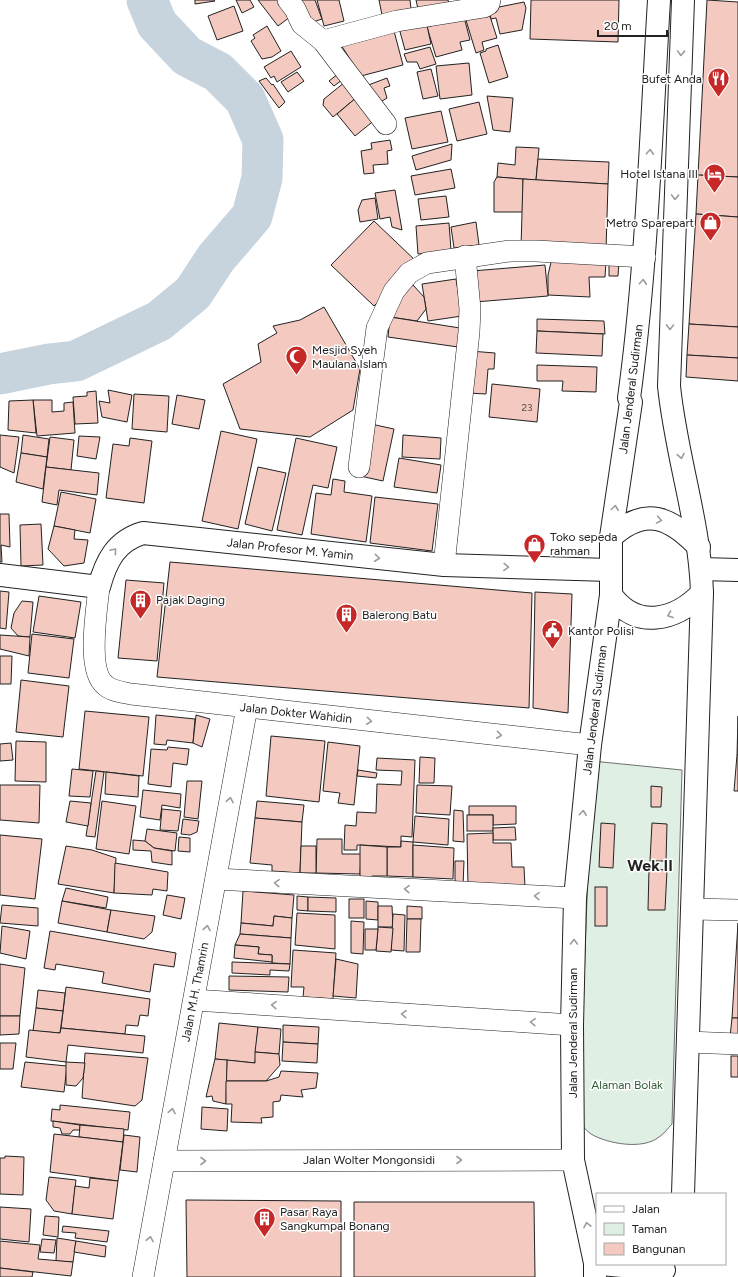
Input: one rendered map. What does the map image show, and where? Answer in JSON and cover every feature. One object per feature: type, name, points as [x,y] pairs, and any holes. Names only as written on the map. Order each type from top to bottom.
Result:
[{"type":"main road","name":"Jalan Jenderal Sudirman","points":[[596,1263],[573,1160],[572,1025],[576,898],[590,745],[611,594],[611,537],[631,402],[629,398],[638,331],[645,257],[659,0]]},
{"type":"main road","points":[[683,0],[669,386],[672,413],[699,548],[702,593],[684,1193]]},
{"type":"main road","points":[[611,537],[626,525],[645,519],[655,519],[672,523],[699,548]]},
{"type":"main road","name":"Jalan Profesor M. Yamin","points":[[99,587],[104,567],[113,552],[127,540],[143,533],[444,565],[610,570]]},
{"type":"main road","points":[[701,569],[738,570]]},
{"type":"main road","points":[[0,575],[99,587]]},
{"type":"main road","points":[[611,594],[622,608],[629,613],[653,618],[666,617],[674,613],[702,593]]},
{"type":"main road","points":[[597,1267],[664,1270]]},
{"type":"street","points":[[288,0],[302,24],[312,30],[323,41],[386,124]]},
{"type":"street","points":[[323,41],[397,21],[484,7],[489,4],[490,0]]},
{"type":"street","points":[[359,466],[378,328],[386,306],[402,281],[418,268],[427,263],[465,256],[536,250],[645,257]]},
{"type":"street","points":[[444,565],[469,332],[470,309],[465,256]]},
{"type":"street","name":"Jalan Dokter Wahidin","points":[[99,587],[95,643],[96,669],[97,675],[104,685],[110,689],[130,694],[590,745]]},
{"type":"street","name":"Jalan M.H. Thamrin","points":[[143,1277],[247,707]]},
{"type":"street","points":[[216,879],[576,898]]},
{"type":"street","points":[[692,909],[738,910]]},
{"type":"street","points":[[194,1000],[572,1025]]},
{"type":"street","points":[[688,1042],[738,1044]]},
{"type":"street","name":"Jalan Wolter Mongonsidi","points":[[164,1161],[573,1160]]},
{"type":"green space","name":"Alaman Bolak","points":[[592,761],[682,770],[672,1124],[661,1136],[644,1143],[625,1144],[598,1138],[587,1131],[579,1120]]},
{"type":"building","points":[[195,0],[214,0],[215,1],[195,4]]},
{"type":"building","points":[[236,0],[250,0],[254,7],[242,13]]},
{"type":"building","points":[[258,0],[284,0],[294,14],[278,26]]},
{"type":"building","points":[[302,0],[315,0],[322,19],[304,25],[296,2]]},
{"type":"building","points":[[317,0],[339,0],[344,21],[324,26]]},
{"type":"building","points":[[379,0],[410,0],[411,9],[382,15]]},
{"type":"building","points":[[416,0],[448,0],[449,4],[418,9]]},
{"type":"building","points":[[531,0],[619,0],[618,42],[530,39]]},
{"type":"building","points":[[707,0],[738,2],[738,177],[698,175]]},
{"type":"building","points":[[524,2],[526,8],[522,30],[500,34],[496,18],[491,19],[489,9]]},
{"type":"building","points":[[234,6],[243,31],[217,40],[208,16]]},
{"type":"building","points":[[488,10],[497,38],[482,42],[484,50],[476,53],[465,17]]},
{"type":"building","points":[[464,17],[470,40],[460,42],[462,50],[436,57],[427,27]]},
{"type":"building","points":[[426,21],[431,44],[405,50],[399,28]]},
{"type":"building","points":[[267,26],[281,51],[272,57],[262,59],[251,41],[255,38],[253,35]]},
{"type":"building","points":[[394,31],[403,65],[361,76],[341,45]]},
{"type":"building","points":[[498,45],[508,77],[489,83],[480,53],[486,51],[486,49]]},
{"type":"building","points":[[430,47],[436,64],[420,69],[417,62],[407,62],[404,54]]},
{"type":"building","points":[[291,51],[301,67],[277,82],[274,76],[271,78],[264,67]]},
{"type":"building","points":[[469,63],[472,95],[440,99],[436,66]]},
{"type":"building","points":[[431,69],[438,96],[423,99],[417,72]]},
{"type":"building","points":[[297,72],[304,81],[288,92],[281,82]]},
{"type":"building","points":[[338,74],[342,80],[334,86],[329,81]]},
{"type":"building","points":[[266,78],[272,85],[273,84],[285,102],[279,108],[259,81]]},
{"type":"building","points":[[387,78],[390,86],[384,88],[387,98],[376,105],[363,87]]},
{"type":"building","points":[[345,82],[357,97],[333,117],[323,105],[324,99]]},
{"type":"building","points":[[487,96],[513,98],[510,132],[493,130]]},
{"type":"building","points":[[357,97],[376,119],[355,136],[337,114]]},
{"type":"building","points":[[479,102],[487,134],[457,141],[449,109]]},
{"type":"building","points":[[441,111],[448,142],[412,149],[405,118]]},
{"type":"building","points":[[390,140],[392,150],[387,151],[388,164],[373,165],[374,173],[364,174],[361,151],[372,149],[371,143]]},
{"type":"building","points":[[452,144],[451,160],[416,170],[412,156]]},
{"type":"building","points":[[516,147],[539,148],[536,180],[497,177],[498,163],[515,165]]},
{"type":"building","points":[[538,159],[609,162],[608,184],[536,180]]},
{"type":"building","points":[[451,169],[455,188],[415,195],[411,176]]},
{"type":"building","points":[[698,175],[738,177],[738,217],[696,214]]},
{"type":"building","points":[[497,177],[523,179],[523,212],[494,212],[494,182]]},
{"type":"building","points":[[523,179],[608,184],[606,250],[521,247]]},
{"type":"building","points":[[395,190],[402,230],[392,227],[390,217],[380,219],[375,193]]},
{"type":"building","points":[[446,196],[449,217],[421,220],[418,199]]},
{"type":"building","points":[[375,198],[378,219],[360,222],[358,210],[362,200]]},
{"type":"building","points":[[696,214],[738,217],[738,327],[689,324]]},
{"type":"building","points":[[374,221],[417,262],[374,306],[331,265]]},
{"type":"building","points":[[476,222],[479,245],[454,248],[451,227]]},
{"type":"building","points":[[449,223],[451,250],[418,254],[416,226]]},
{"type":"building","points":[[552,258],[606,262],[605,277],[589,277],[590,297],[548,295],[548,275]]},
{"type":"building","points":[[609,260],[619,261],[618,276],[609,276]]},
{"type":"building","points":[[545,265],[548,296],[475,302],[472,271]]},
{"type":"building","points":[[456,279],[462,316],[428,321],[422,284]]},
{"type":"building","points":[[413,285],[424,297],[426,309],[417,321],[390,317],[386,312]]},
{"type":"building","name":"Mesjid Syeh Maulana Islam","points":[[324,307],[360,369],[353,410],[310,437],[240,429],[223,384],[261,362],[258,344],[277,333],[273,326],[300,320]]},
{"type":"building","points":[[390,317],[460,328],[458,347],[388,337]]},
{"type":"building","points":[[537,319],[604,321],[605,334],[537,331]]},
{"type":"building","points":[[689,324],[738,327],[738,358],[687,355]]},
{"type":"building","points":[[537,331],[603,334],[602,356],[536,353]]},
{"type":"building","points":[[470,351],[495,353],[494,369],[488,369],[486,394],[468,393]]},
{"type":"building","points":[[687,355],[738,358],[738,381],[686,377]]},
{"type":"building","points":[[537,365],[597,367],[596,392],[562,391],[563,381],[537,381]]},
{"type":"building","points":[[492,384],[540,389],[537,422],[489,417]]},
{"type":"building","points":[[108,390],[132,395],[127,422],[102,417],[99,401],[110,403]]},
{"type":"building","points":[[96,391],[98,423],[75,424],[73,397],[87,396],[87,392]]},
{"type":"building","points":[[134,394],[169,396],[167,432],[132,429]]},
{"type":"building","points":[[177,395],[205,400],[199,429],[172,424]]},
{"type":"building","points":[[33,400],[52,400],[52,412],[64,411],[64,403],[73,402],[75,433],[37,436]]},
{"type":"building","points":[[33,400],[36,433],[8,430],[9,401]]},
{"type":"building","points":[[371,424],[394,429],[383,481],[360,476]]},
{"type":"building","points":[[221,431],[257,439],[238,529],[202,521]]},
{"type":"building","points":[[0,435],[19,437],[14,473],[0,467]]},
{"type":"building","points":[[23,435],[49,439],[47,457],[21,453]]},
{"type":"building","points":[[403,435],[441,438],[440,459],[402,457]]},
{"type":"building","points":[[79,436],[100,437],[96,459],[77,456]]},
{"type":"building","points":[[50,437],[74,440],[71,470],[46,467]]},
{"type":"building","points":[[130,438],[152,441],[144,503],[106,498],[113,444],[129,446]]},
{"type":"building","points":[[296,438],[337,447],[328,488],[313,485],[302,535],[277,530]]},
{"type":"building","points":[[21,453],[47,457],[43,489],[16,482]]},
{"type":"building","points":[[399,458],[441,465],[437,493],[394,487]]},
{"type":"building","points":[[46,467],[99,473],[97,495],[59,490],[57,505],[42,502]]},
{"type":"building","points":[[258,467],[286,473],[272,531],[245,524]]},
{"type":"building","points":[[333,479],[345,481],[344,492],[372,496],[366,542],[311,534],[316,493],[331,495]]},
{"type":"building","points":[[61,492],[96,499],[90,533],[54,526]]},
{"type":"building","points":[[375,497],[438,504],[432,551],[370,543]]},
{"type":"building","points":[[0,514],[9,514],[10,547],[1,545],[2,562],[0,562]]},
{"type":"building","points":[[41,524],[43,565],[21,566],[20,525]]},
{"type":"building","points":[[54,526],[75,530],[74,539],[88,540],[84,563],[64,566],[48,549]]},
{"type":"building","name":"Balerong Batu","points":[[170,562],[532,593],[529,708],[157,677]]},
{"type":"building","name":"Pajak Daging","points":[[126,580],[164,583],[157,661],[118,658]]},
{"type":"building","points":[[0,591],[9,592],[6,629],[0,628]]},
{"type":"building","name":"Kantor Polisi","points":[[535,592],[572,594],[568,713],[533,708]]},
{"type":"building","points":[[39,596],[81,602],[75,638],[33,632]]},
{"type":"building","points":[[22,601],[33,602],[30,637],[18,636],[11,628],[14,613]]},
{"type":"building","points":[[32,634],[74,639],[69,678],[28,673]]},
{"type":"building","points":[[0,635],[30,637],[29,656],[0,649]]},
{"type":"building","points":[[0,656],[12,656],[11,684],[0,684]]},
{"type":"building","points":[[21,680],[69,686],[63,737],[16,732]]},
{"type":"building","points":[[85,711],[149,717],[143,776],[79,769]]},
{"type":"building","points":[[156,715],[195,719],[193,743],[167,740],[166,745],[154,744]]},
{"type":"building","points":[[196,715],[210,719],[202,747],[193,743]]},
{"type":"building","points":[[738,716],[738,755],[737,755]]},
{"type":"building","points":[[271,736],[325,741],[319,802],[266,796]]},
{"type":"building","points":[[16,741],[46,742],[46,782],[15,781]]},
{"type":"building","points":[[328,742],[360,746],[354,805],[338,803],[340,793],[323,791]]},
{"type":"building","points":[[11,743],[13,760],[0,761],[0,744]]},
{"type":"building","points":[[168,747],[189,749],[187,765],[173,763],[171,787],[148,784],[151,749],[167,750]]},
{"type":"building","points":[[737,755],[738,791],[734,791]]},
{"type":"building","points":[[420,757],[435,758],[434,783],[419,783]]},
{"type":"building","points":[[377,758],[415,760],[412,837],[401,836],[401,847],[357,845],[357,850],[344,850],[345,825],[356,826],[357,812],[376,813],[377,784],[401,785],[402,771],[376,770]]},
{"type":"building","points":[[72,769],[93,771],[90,797],[69,796]]},
{"type":"building","points":[[358,770],[377,773],[376,778],[357,776]]},
{"type":"building","points":[[96,771],[104,772],[95,837],[86,836]]},
{"type":"building","points":[[106,772],[139,776],[138,797],[105,794]]},
{"type":"building","points":[[187,781],[202,781],[198,819],[184,817]]},
{"type":"building","points":[[0,785],[40,785],[39,823],[0,820]]},
{"type":"building","points":[[417,785],[452,786],[450,815],[416,813]]},
{"type":"building","points":[[651,786],[662,787],[661,807],[651,807]]},
{"type":"building","points":[[143,790],[181,794],[180,808],[162,805],[160,820],[140,817]]},
{"type":"building","points":[[70,801],[91,803],[88,826],[66,822]]},
{"type":"building","points":[[102,801],[136,806],[129,854],[96,849]]},
{"type":"building","points":[[257,801],[304,805],[302,822],[255,818]]},
{"type":"building","points":[[469,806],[516,806],[516,824],[493,825],[493,815],[469,815]]},
{"type":"building","points":[[162,809],[181,811],[178,831],[160,830]]},
{"type":"building","points":[[454,810],[463,811],[464,842],[453,841]]},
{"type":"building","points":[[467,815],[493,815],[493,831],[467,831]]},
{"type":"building","points":[[415,816],[449,819],[448,845],[413,842]]},
{"type":"building","points":[[255,818],[302,822],[300,873],[272,871],[272,865],[250,863]]},
{"type":"building","points":[[183,819],[199,821],[197,832],[190,835],[181,834]]},
{"type":"building","points":[[601,823],[615,824],[613,868],[599,867]]},
{"type":"building","points":[[652,823],[667,824],[666,861],[650,861]]},
{"type":"building","points":[[515,827],[516,840],[493,840],[493,828]]},
{"type":"building","points":[[147,829],[177,833],[175,851],[154,848],[145,841]]},
{"type":"building","points":[[493,833],[493,843],[511,843],[512,867],[524,867],[525,887],[468,888],[467,834]]},
{"type":"building","points":[[0,835],[42,839],[35,899],[0,895]]},
{"type":"building","points":[[179,837],[190,838],[190,852],[178,851]]},
{"type":"building","points":[[317,839],[342,839],[342,854],[361,854],[360,874],[316,873]]},
{"type":"building","points":[[133,840],[145,841],[154,848],[172,851],[172,865],[152,862],[151,851],[133,850]]},
{"type":"building","points":[[401,841],[413,842],[413,877],[387,876],[387,847],[401,847]]},
{"type":"building","points":[[360,845],[387,847],[387,876],[372,876],[372,883],[360,883]]},
{"type":"building","points":[[413,845],[454,848],[453,879],[413,877]]},
{"type":"building","points":[[66,846],[92,850],[116,858],[114,893],[58,884]]},
{"type":"building","points":[[301,846],[316,846],[316,873],[300,873]]},
{"type":"building","points":[[455,861],[464,861],[463,887],[455,886]]},
{"type":"building","points":[[115,863],[168,872],[167,891],[153,889],[152,895],[114,893]]},
{"type":"building","points":[[649,869],[667,870],[665,910],[648,910]]},
{"type":"building","points":[[595,887],[607,887],[607,926],[595,926]]},
{"type":"building","points":[[66,888],[108,897],[106,908],[62,901]]},
{"type":"building","points":[[243,891],[294,895],[292,918],[274,916],[273,926],[241,923]]},
{"type":"building","points":[[167,895],[185,898],[181,919],[163,915]]},
{"type":"building","points":[[297,896],[308,897],[308,911],[297,910]]},
{"type":"building","points":[[308,897],[336,898],[336,912],[308,911]]},
{"type":"building","points":[[349,899],[364,899],[364,918],[349,918]]},
{"type":"building","points":[[62,901],[111,910],[107,932],[58,923]]},
{"type":"building","points":[[366,901],[378,902],[378,920],[366,919]]},
{"type":"building","points":[[2,905],[38,908],[38,926],[0,923]]},
{"type":"building","points":[[378,906],[392,906],[393,927],[378,927]]},
{"type":"building","points":[[407,906],[422,907],[422,919],[407,919]]},
{"type":"building","points":[[111,910],[155,916],[152,932],[144,939],[107,932]]},
{"type":"building","points":[[297,913],[335,915],[335,949],[295,945]]},
{"type":"building","points":[[393,914],[405,915],[404,951],[391,950]]},
{"type":"building","points":[[274,916],[292,918],[291,938],[240,934],[241,923],[273,926]]},
{"type":"building","points":[[407,919],[421,919],[420,952],[406,952]]},
{"type":"building","points":[[351,921],[364,922],[363,954],[351,953]]},
{"type":"building","points":[[738,923],[738,1018],[732,1018]]},
{"type":"building","points":[[2,926],[30,931],[26,959],[0,953]]},
{"type":"building","points":[[378,927],[393,928],[391,952],[376,951]]},
{"type":"building","points":[[365,929],[378,929],[376,950],[365,950]]},
{"type":"building","points":[[50,931],[176,953],[174,967],[154,964],[150,992],[102,983],[104,972],[56,964],[55,970],[44,968]]},
{"type":"building","points":[[240,934],[291,938],[290,964],[272,963],[272,955],[258,954],[259,947],[235,945]]},
{"type":"building","points":[[235,945],[259,947],[258,954],[272,955],[272,962],[234,958]]},
{"type":"building","points":[[293,950],[336,953],[333,999],[303,997],[304,987],[291,987]]},
{"type":"building","points":[[336,959],[358,964],[356,998],[333,996]]},
{"type":"building","points":[[232,962],[290,964],[289,971],[270,970],[270,975],[232,973]]},
{"type":"building","points":[[0,964],[25,968],[20,1016],[0,1016]]},
{"type":"building","points":[[229,976],[289,977],[288,992],[229,990]]},
{"type":"building","points":[[66,987],[150,999],[148,1016],[140,1015],[138,1026],[126,1025],[125,1034],[61,1028]]},
{"type":"building","points":[[38,990],[65,993],[63,1011],[36,1008]]},
{"type":"building","points":[[36,1008],[63,1011],[60,1033],[33,1031]]},
{"type":"building","points":[[0,1016],[20,1016],[19,1034],[0,1035]]},
{"type":"building","points":[[732,1018],[738,1018],[738,1038],[730,1037]]},
{"type":"building","points":[[219,1023],[258,1027],[255,1063],[215,1059]]},
{"type":"building","points":[[283,1025],[319,1027],[318,1044],[283,1042]]},
{"type":"building","points":[[258,1027],[281,1029],[279,1054],[255,1052]]},
{"type":"building","points":[[61,1028],[145,1036],[143,1053],[68,1045],[66,1062],[26,1057],[29,1030],[60,1033]]},
{"type":"building","points":[[283,1042],[318,1044],[317,1063],[282,1061]]},
{"type":"building","points":[[0,1043],[16,1043],[13,1069],[0,1069]]},
{"type":"building","points":[[255,1052],[279,1054],[280,1065],[266,1081],[226,1081],[227,1060],[255,1063]]},
{"type":"building","points":[[85,1053],[148,1058],[142,1100],[135,1106],[82,1098]]},
{"type":"building","points":[[731,1056],[738,1056],[738,1077],[731,1077]]},
{"type":"building","points":[[215,1059],[227,1060],[226,1104],[213,1101],[212,1096],[206,1097]]},
{"type":"building","points":[[25,1062],[67,1066],[64,1092],[21,1087]]},
{"type":"building","points":[[66,1062],[85,1063],[83,1078],[76,1086],[66,1085]]},
{"type":"building","points":[[281,1071],[318,1073],[316,1088],[301,1090],[303,1097],[281,1095],[280,1101],[273,1102],[273,1117],[261,1118],[262,1123],[231,1122],[232,1104],[226,1104],[226,1081],[266,1081],[279,1077]]},
{"type":"building","points":[[60,1105],[130,1112],[128,1130],[51,1121],[52,1109],[60,1110]]},
{"type":"building","points":[[202,1107],[228,1109],[227,1131],[201,1129]]},
{"type":"building","points":[[53,1121],[80,1125],[80,1130],[73,1130],[70,1134],[62,1134],[60,1128],[53,1127]]},
{"type":"building","points":[[80,1125],[124,1129],[123,1142],[79,1137]]},
{"type":"building","points":[[54,1134],[123,1142],[118,1181],[50,1172]]},
{"type":"building","points":[[124,1135],[140,1137],[137,1172],[120,1170]]},
{"type":"building","points":[[5,1156],[24,1157],[23,1195],[0,1194],[0,1158],[5,1158]]},
{"type":"building","points":[[49,1177],[76,1180],[72,1214],[54,1211],[46,1200]]},
{"type":"building","points":[[90,1178],[118,1181],[113,1219],[72,1214],[75,1186],[89,1188]]},
{"type":"building","name":"Pasar Raya Sangkumpal Bonang","points":[[186,1200],[341,1201],[341,1277],[187,1277]]},
{"type":"building","points":[[354,1202],[534,1202],[535,1277],[354,1277]]},
{"type":"building","points":[[0,1207],[31,1209],[29,1242],[0,1239]]},
{"type":"building","points":[[45,1216],[59,1217],[58,1237],[43,1235]]},
{"type":"building","points":[[63,1226],[109,1231],[107,1242],[75,1238],[76,1233],[62,1232]]},
{"type":"building","points":[[57,1238],[76,1241],[73,1262],[56,1261]]},
{"type":"building","points":[[42,1239],[56,1240],[54,1253],[40,1252]]},
{"type":"building","points":[[0,1241],[40,1245],[38,1259],[73,1262],[71,1276],[0,1268]]},
{"type":"building","points":[[76,1241],[106,1246],[105,1257],[74,1252]]},
{"type":"building","points":[[0,1268],[33,1272],[32,1277],[0,1277]]},
{"type":"waterway","points":[[0,374],[49,364],[76,361],[159,321],[193,293],[216,258],[252,216],[262,178],[263,140],[245,99],[218,72],[187,56],[157,24],[147,0]]},
{"type":"place","name":"Bufet Anda","points":[[718,98]]},
{"type":"place","name":"Hotel Istana III","points":[[714,194]]},
{"type":"place","name":"Metro Sparepart","points":[[710,242]]},
{"type":"place","name":"Mesjid Syeh Maulana Islam","points":[[297,376]]},
{"type":"place","name":"Toko sepeda rahman","points":[[534,564]]},
{"type":"place","name":"Pajak Daging","points":[[141,620]]},
{"type":"place","name":"Balerong Batu","points":[[346,634]]},
{"type":"place","name":"Kantor Polisi","points":[[552,650]]},
{"type":"place","name":"Pasar Raya Sangkumpal Bonang","points":[[264,1238]]},
{"type":"district","name":"Wek II","points":[[650,865]]}]
